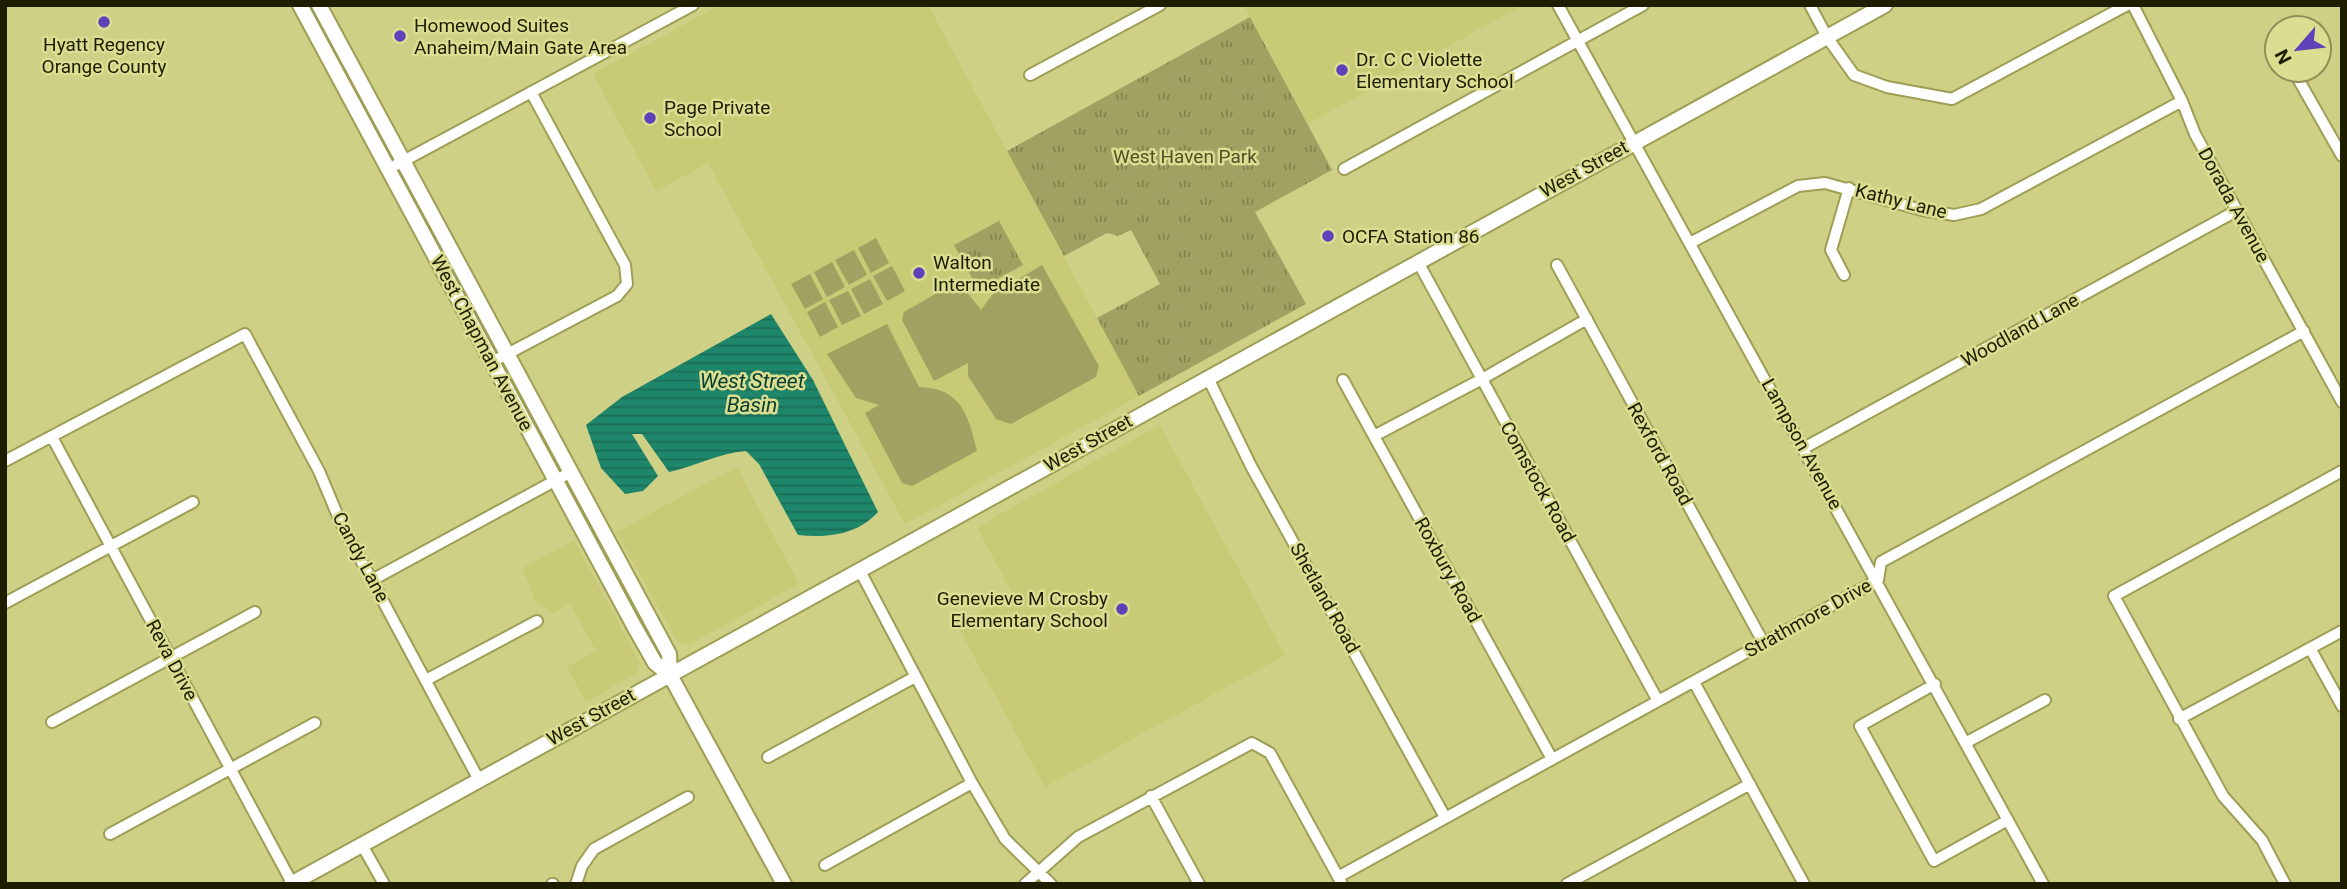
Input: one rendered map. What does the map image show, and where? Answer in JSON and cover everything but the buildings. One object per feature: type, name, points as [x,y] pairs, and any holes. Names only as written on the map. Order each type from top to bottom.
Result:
[{"type":"main road","name":"West Chapman Avenue","points":[[300,5],[653,661],[670,674],[784,884]]},
{"type":"main road","name":"West Chapman Avenue","points":[[320,5],[669,653],[670,674]]},
{"type":"main road","name":"West Street","points":[[292,883],[1632,142],[1885,5]]},
{"type":"street","points":[[1030,75],[1160,5]]},
{"type":"street","name":"Lampson Avenue","points":[[1558,5],[1878,580],[2043,884]]},
{"type":"street","points":[[1344,169],[1643,5]]},
{"type":"street","points":[[1810,5],[1827,37],[1854,75],[1887,87],[1952,99],[2130,5]]},
{"type":"street","name":"Dorada Avenue","points":[[2130,5],[2182,101],[2195,134],[2236,211],[2342,401]]},
{"type":"street","points":[[389,169],[689,6]]},
{"type":"street","points":[[2301,84],[2341,151]]},
{"type":"street","points":[[492,362],[617,296],[626,287],[625,265],[531,92]]},
{"type":"street","name":"Kathy Lane","points":[[1690,243],[1798,186],[1825,183],[1922,210],[1954,215],[1981,209],[2182,101]]},
{"type":"street","points":[[1844,275],[1831,250],[1849,188]]},
{"type":"street","name":"Woodland Lane","points":[[1804,448],[2236,211]]},
{"type":"street","name":"Comstock Road","points":[[1418,262],[1658,701]]},
{"type":"street","name":"Rexford Road","points":[[1557,265],[1763,642]]},
{"type":"street","points":[[1374,436],[1587,319]]},
{"type":"street","name":"Strathmore Drive","points":[[1340,880],[1445,817],[1878,580],[1881,562],[2304,331]]},
{"type":"street","name":"Candy Lane","points":[[52,437],[245,334],[320,471],[340,521],[479,780]]},
{"type":"street","name":"Shetland Road","points":[[1208,377],[1251,466],[1445,817]]},
{"type":"street","name":"Roxbury Road","points":[[1343,380],[1552,759]]},
{"type":"street","points":[[5,461],[52,437]]},
{"type":"street","name":"Reva Drive","points":[[52,437],[292,883]]},
{"type":"street","points":[[2285,884],[2262,840],[2223,796],[2114,596],[2342,471]]},
{"type":"street","points":[[372,580],[570,472]]},
{"type":"street","points":[[5,603],[193,502]]},
{"type":"street","points":[[859,569],[972,783],[1005,839],[1051,884]]},
{"type":"street","points":[[52,722],[255,612]]},
{"type":"street","points":[[426,680],[537,621]]},
{"type":"street","points":[[2179,719],[2342,631]]},
{"type":"street","points":[[2310,648],[2342,706]]},
{"type":"street","points":[[768,757],[915,677]]},
{"type":"street","points":[[1694,682],[1804,884]]},
{"type":"street","points":[[1935,684],[1860,726],[1934,861],[2008,820]]},
{"type":"street","points":[[1967,742],[2045,699]]},
{"type":"street","points":[[110,834],[316,723]]},
{"type":"street","points":[[1025,884],[1077,837],[1245,744],[1259,744],[1270,753],[1340,880]]},
{"type":"street","points":[[825,865],[972,783]]},
{"type":"street","points":[[1567,884],[1750,783]]},
{"type":"street","points":[[1151,796],[1199,884]]},
{"type":"street","points":[[576,884],[582,866],[594,849],[688,797]]},
{"type":"street","points":[[362,845],[384,884]]},
{"type":"shaded area","name":"Walton Intermediate","points":[[720,5],[928,5],[1139,396],[905,524],[708,163],[656,191],[593,74]]},
{"type":"shaded area","name":"Dr. C C Violette Elementary School","points":[[1244,5],[1523,5],[1308,124]]},
{"type":"shaded area","name":"Genevieve M Crosby Elementary School","points":[[1160,425],[1285,655],[1045,787],[957,625],[1012,593],[977,527]]},
{"type":"shaded area","points":[[737,467],[799,584],[688,645],[677,641],[616,532]]},
{"type":"shaded area","points":[[574,540],[640,663],[637,673],[586,702],[567,667],[596,651],[570,604],[553,613],[535,602],[523,568]]},
{"type":"green space","name":"West Haven Park","points":[[1250,17],[1332,170],[1255,212],[1306,304],[1139,396],[1097,318],[1160,284],[1131,230],[1118,236],[1107,233],[1064,256],[1007,151]]},
{"type":"green space","points":[[999,221],[1023,265],[978,289],[954,245]]},
{"type":"green space","points":[[876,238],[889,263],[871,273],[858,248]]},
{"type":"green space","points":[[854,250],[867,275],[849,285],[835,260]]},
{"type":"green space","points":[[832,262],[845,287],[827,297],[814,272]]},
{"type":"green space","points":[[1042,265],[1099,366],[1096,377],[1011,424],[996,419],[968,376],[968,363],[934,381],[902,320],[904,312],[958,281],[981,310],[992,295]]},
{"type":"green space","points":[[892,266],[905,291],[887,301],[873,276]]},
{"type":"green space","points":[[810,274],[823,299],[805,309],[791,284]]},
{"type":"green space","points":[[870,279],[883,304],[864,314],[851,289]]},
{"type":"green space","points":[[848,291],[861,316],[842,325],[829,300]]},
{"type":"green space","points":[[825,302],[838,327],[820,337],[807,312]]},
{"type":"green space","points":[[887,324],[919,387],[945,392],[960,406],[966,415],[977,451],[912,486],[902,483],[865,413],[879,405],[856,398],[827,354]]},
{"type":"water","name":"West Street Basin","points":[[771,314],[813,380],[878,512],[861,526],[841,533],[798,535],[759,464],[746,451],[726,454],[669,472],[642,434],[632,434],[658,476],[643,491],[625,494],[601,468],[586,425],[622,397]]},
{"type":"place","name":"Hyatt Regency Orange County","points":[[104,22]]},
{"type":"place","name":"Homewood Suites Anaheim/Main Gate Area","points":[[400,36]]},
{"type":"place","name":"Dr. C C Violette Elementary School","points":[[1342,70]]},
{"type":"place","name":"Page Private School","points":[[650,118]]},
{"type":"place","name":"OCFA Station 86","points":[[1328,236]]},
{"type":"place","name":"Walton Intermediate","points":[[919,273]]},
{"type":"place","name":"Genevieve M Crosby Elementary School","points":[[1122,609]]}]
